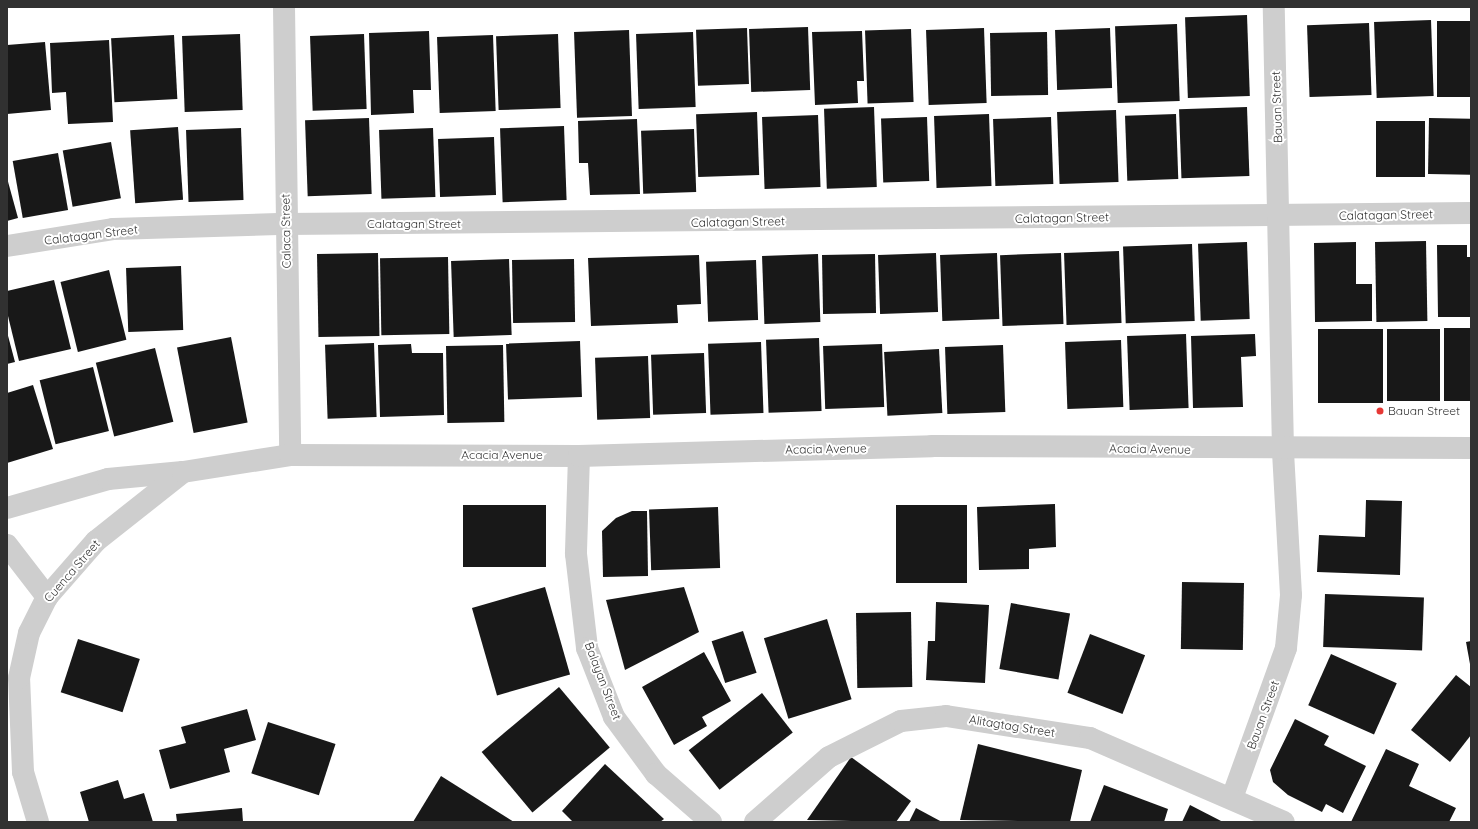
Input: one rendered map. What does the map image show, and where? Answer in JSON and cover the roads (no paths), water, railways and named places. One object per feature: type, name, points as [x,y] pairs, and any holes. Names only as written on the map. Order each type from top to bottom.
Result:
[{"type":"street","name":"Calaca Street","points":[[284,7],[290,455]]},
{"type":"street","name":"Bauan Street","points":[[1232,798],[1286,648],[1291,595],[1284,450],[1281,216],[1274,7]]},
{"type":"street","name":"Calatagan Street","points":[[7,246],[113,230],[286,224],[1281,216],[1471,213]]},
{"type":"street","name":"Acacia Avenue","points":[[7,508],[108,479],[183,472],[290,455],[579,456],[932,446],[1284,450],[1471,448]]},
{"type":"street","name":"Balayan Street","points":[[579,456],[576,554],[587,648],[614,716],[656,774],[711,822]]},
{"type":"street","name":"Cuenca Street","points":[[38,822],[23,772],[19,678],[29,633],[47,597],[96,541],[183,472]]},
{"type":"street","points":[[7,545],[47,597]]},
{"type":"street","name":"Alitagtag Street","points":[[755,822],[829,757],[901,721],[946,716],[1090,738],[1232,798],[1284,822]]},
{"type":"place","name":"Bauan Street","points":[[1380,411]]}]
